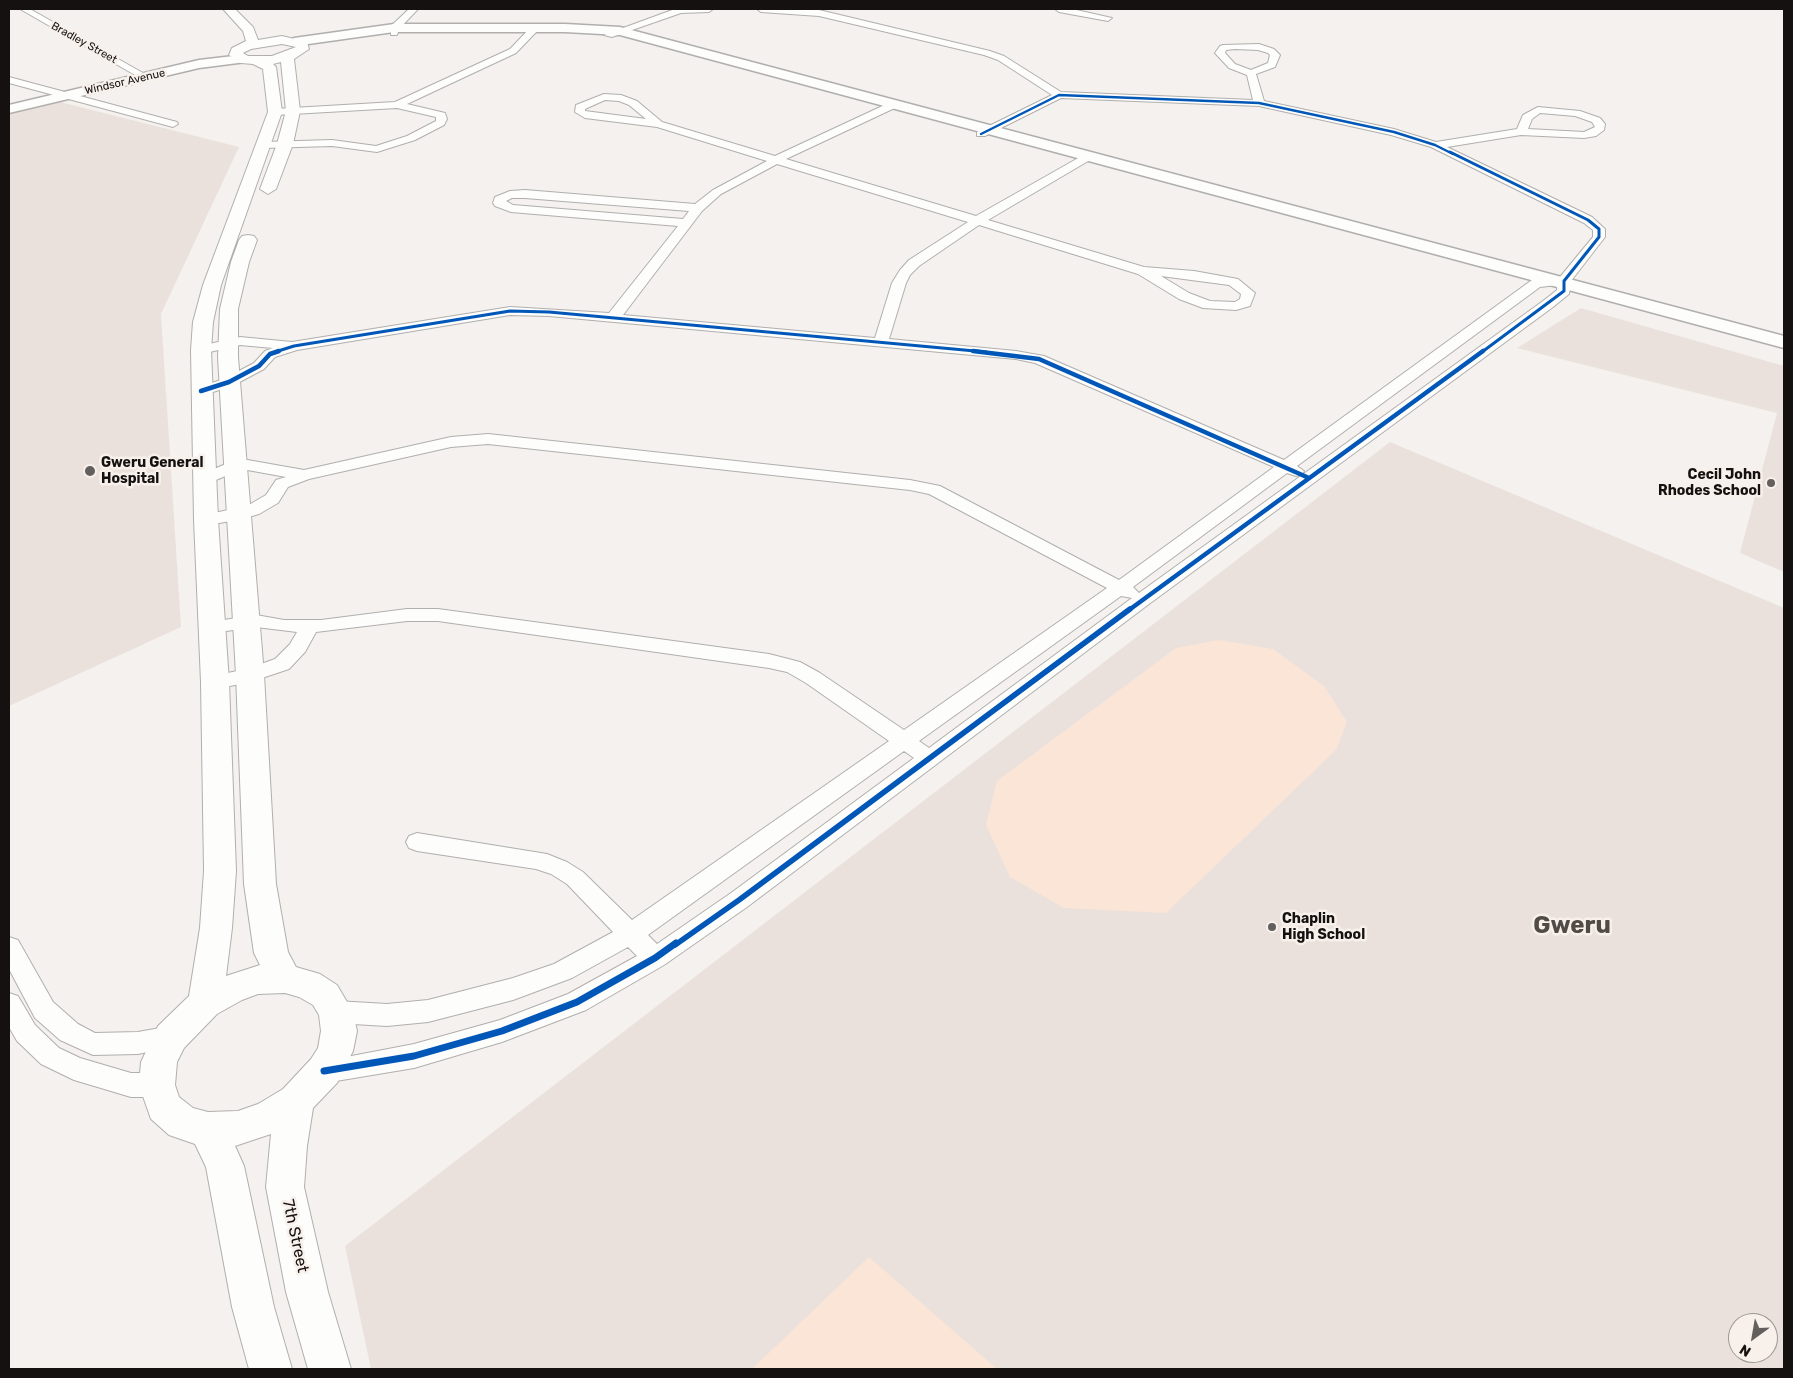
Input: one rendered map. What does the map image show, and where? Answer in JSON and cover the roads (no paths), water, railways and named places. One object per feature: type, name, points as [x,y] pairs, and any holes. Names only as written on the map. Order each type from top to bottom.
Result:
[{"type":"highway","points":[[229,9],[249,30],[252,41],[246,54]]},
{"type":"highway","points":[[267,27],[291,47]]},
{"type":"highway","points":[[246,54],[291,47]]},
{"type":"highway","points":[[246,54],[291,47]]},
{"type":"highway","points":[[205,1003],[216,928],[220,871],[215,682],[201,391],[203,322],[233,254],[270,155],[284,111],[291,47]]},
{"type":"highway","points":[[246,54],[269,66],[284,111]]},
{"type":"highway","points":[[233,254],[228,344],[250,675],[260,884],[271,953],[285,979]]},
{"type":"highway","points":[[285,979],[308,984],[325,995],[336,1012],[339,1030],[335,1051],[324,1071],[296,1101],[268,1118],[245,1126],[208,1130],[182,1123],[164,1107],[157,1085],[159,1062],[171,1037],[205,1003],[240,986],[258,980],[285,979]]},
{"type":"highway","name":"7th Street","points":[[296,1101],[288,1146],[285,1187],[307,1292],[330,1369]]},
{"type":"highway","points":[[208,1130],[225,1166],[254,1307],[270,1369]]},
{"type":"main road","points":[[291,47],[394,31],[533,30],[614,33],[1564,286],[1784,342]]},
{"type":"main road","name":"Windsor Avenue","points":[[9,109],[61,94],[142,75],[246,54]]},
{"type":"main road","name":"Windsor Avenue","points":[[9,103],[61,94]]},
{"type":"main road","points":[[1086,158],[1537,283]]},
{"type":"main road","points":[[1564,286],[1784,352]]},
{"type":"street","name":"Bradley Street","points":[[24,9],[142,75]]},
{"type":"street","points":[[394,31],[414,9]]},
{"type":"street","points":[[614,33],[679,10],[709,9]]},
{"type":"street","points":[[761,9],[818,13],[988,53],[1001,58],[1059,95]]},
{"type":"street","points":[[1059,9],[1108,18]]},
{"type":"street","points":[[397,105],[513,51],[533,30]]},
{"type":"street","points":[[1234,46],[1259,47],[1271,51],[1275,55],[1272,65],[1251,73],[1232,66],[1224,59],[1220,53],[1223,48],[1234,46]]},
{"type":"street","points":[[1251,73],[1259,103]]},
{"type":"street","points":[[9,80],[173,124]]},
{"type":"street","points":[[324,1071],[414,1056],[502,1031],[577,1002],[656,958],[739,900],[1142,600],[1446,378],[1564,286],[1599,237],[1599,229],[1588,220],[1435,145],[1394,132],[1259,103],[1059,95],[986,132]]},
{"type":"street","points":[[658,124],[633,103],[621,98],[604,97],[580,107],[580,112],[593,116],[658,124],[1143,271],[1194,275],[1233,282],[1248,293],[1248,299],[1245,303],[1236,306],[1208,305],[1194,301],[1143,271]]},
{"type":"street","points":[[270,155],[332,143],[377,149],[396,144],[440,123],[441,115],[397,105],[284,111]]},
{"type":"street","points":[[612,319],[698,208],[717,192],[776,160],[890,106]]},
{"type":"street","points":[[1435,145],[1521,132],[1592,134],[1600,128],[1600,124],[1596,120],[1576,113],[1538,110],[1527,118],[1521,132]]},
{"type":"street","points":[[880,344],[904,273],[931,250],[1086,158]]},
{"type":"street","points":[[687,222],[511,208],[499,203],[500,200],[510,195],[525,194],[698,208]]},
{"type":"street","points":[[336,1012],[387,1015],[428,1011],[513,989],[563,971],[631,934],[693,892],[1119,588],[1537,283],[1564,286]]},
{"type":"street","points":[[201,391],[230,382],[259,366],[270,354],[294,346],[510,311],[549,312],[880,344],[1016,355],[1039,360],[1309,478]]},
{"type":"street","points":[[201,350],[250,341],[294,346]]},
{"type":"street","points":[[1422,368],[1446,378]]},
{"type":"street","points":[[206,520],[238,515],[264,504],[272,499],[282,484],[304,475],[451,442],[488,439],[910,485],[934,490],[951,497],[1142,600]]},
{"type":"street","points":[[204,480],[235,465],[250,464],[304,475]]},
{"type":"street","points":[[211,627],[256,620],[284,626],[310,626],[407,614],[438,615],[769,661],[793,668],[813,678],[929,758]]},
{"type":"street","points":[[215,682],[250,675],[272,668],[289,658],[298,648],[310,626]]},
{"type":"street","points":[[416,842],[539,860],[559,868],[575,878],[656,958]]},
{"type":"street","points":[[9,947],[44,1010],[69,1032],[93,1044],[138,1043],[171,1037]]},
{"type":"street","points":[[9,1004],[26,1033],[50,1056],[74,1068],[131,1085],[157,1085]]},
{"type":"street","points":[[74,1068],[93,1044]]},
{"type":"place","name":"Gweru General Hospital","points":[[90,471]]},
{"type":"place","name":"Cecil John Rhodes School","points":[[1771,483]]},
{"type":"place","name":"Chaplin High School","points":[[1272,927]]},
{"type":"district","name":"Gweru","points":[[1572,926]]}]
